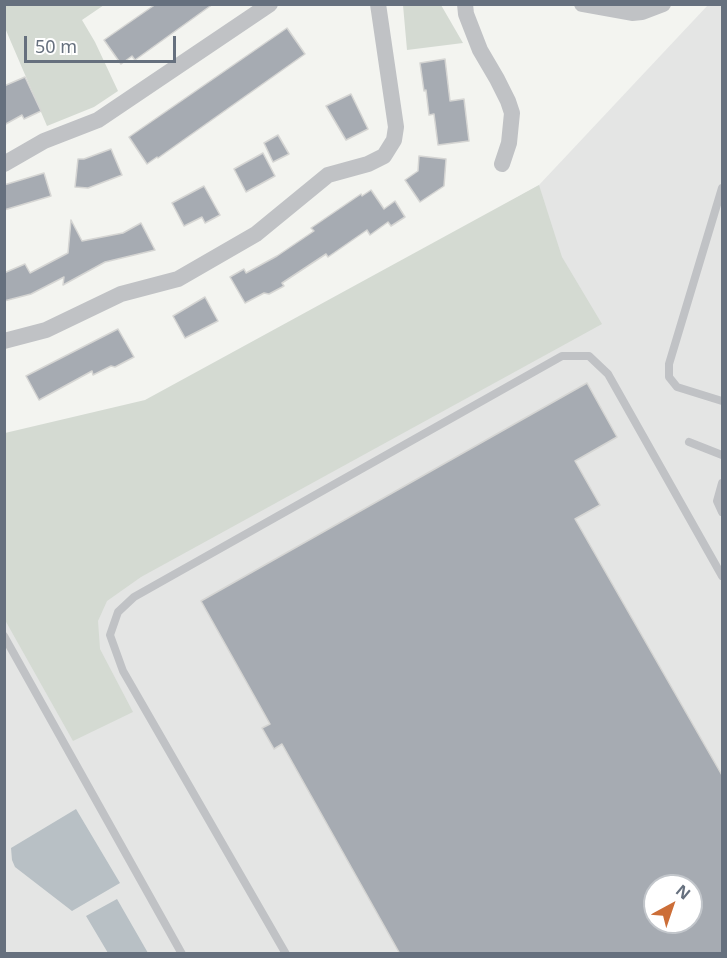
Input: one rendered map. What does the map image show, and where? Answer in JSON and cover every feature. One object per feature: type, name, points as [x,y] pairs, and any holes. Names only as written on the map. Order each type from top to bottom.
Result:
[{"type":"street","points":[[4,164],[44,141],[86,126],[105,116],[270,4]]},
{"type":"street","points":[[4,341],[46,330],[121,294],[178,279],[256,234],[328,175],[368,164],[384,156],[394,140],[396,127],[378,4]]},
{"type":"street","points":[[465,4],[466,14],[480,50],[508,101],[512,113],[509,143],[502,164]]},
{"type":"street","points":[[582,4],[632,13],[653,9],[663,4]]},
{"type":"lane","points":[[723,188],[669,364],[669,376],[677,387],[723,401]]},
{"type":"lane","points":[[286,954],[123,671],[110,635],[118,612],[134,597],[562,356],[589,356],[608,374],[723,576]]},
{"type":"lane","points":[[689,442],[723,454]]},
{"type":"lane","points":[[723,483],[717,501],[723,512]]},
{"type":"lane","points":[[4,636],[182,954]]},
{"type":"shaded area","points":[[5,5],[104,5],[82,20],[118,91],[94,107],[47,126],[5,28]]},
{"type":"shaded area","points":[[403,5],[441,5],[463,43],[407,50]]},
{"type":"shaded area","points":[[708,5],[722,5],[722,953],[5,953],[4,487],[539,185]]},
{"type":"shaded area","points":[[539,185],[562,257],[602,324],[141,577],[107,601],[98,621],[100,649],[133,712],[73,741],[5,620],[5,433],[145,400]]},
{"type":"shaded area","points":[[76,809],[120,883],[72,911],[15,867],[11,848]]},
{"type":"shaded area","points":[[117,899],[148,953],[108,953],[86,916]]},
{"type":"building","points":[[156,4],[213,4],[135,60],[132,56],[121,64],[104,40]]},
{"type":"building","points":[[287,28],[305,54],[147,164],[129,137]]},
{"type":"building","points":[[445,59],[450,101],[464,99],[469,141],[438,145],[434,114],[429,115],[420,63]]},
{"type":"building","points":[[25,77],[41,111],[24,119],[22,115],[4,125],[4,86]]},
{"type":"building","points":[[351,94],[368,129],[346,140],[326,106]]},
{"type":"building","points":[[278,135],[289,154],[273,162],[264,143]]},
{"type":"building","points":[[111,149],[122,175],[88,188],[75,187],[78,159]]},
{"type":"building","points":[[263,153],[275,176],[246,192],[234,169]]},
{"type":"building","points":[[419,156],[446,159],[444,186],[420,202],[405,180],[418,171]]},
{"type":"building","points":[[44,173],[51,196],[4,210],[4,185]]},
{"type":"building","points":[[204,186],[220,215],[205,223],[202,217],[184,226],[172,203]]},
{"type":"building","points":[[371,190],[384,209],[395,201],[405,217],[391,226],[388,222],[370,235],[367,230],[328,257],[326,254],[282,283],[284,286],[245,303],[230,277],[244,269],[246,273],[277,256],[314,231],[311,228],[361,194],[362,196]]},
{"type":"building","points":[[71,220],[82,241],[123,233],[141,223],[155,250],[105,262],[63,285],[64,277],[31,294],[4,301],[4,273],[25,264],[30,273],[68,253]]},
{"type":"building","points":[[205,297],[218,321],[185,338],[173,316]]},
{"type":"building","points":[[118,329],[134,357],[93,375],[92,371],[39,400],[26,376]]},
{"type":"building","points":[[587,383],[617,437],[575,461],[600,505],[575,519],[723,777],[723,954],[400,954],[282,744],[274,749],[262,728],[270,724],[201,601]]}]
